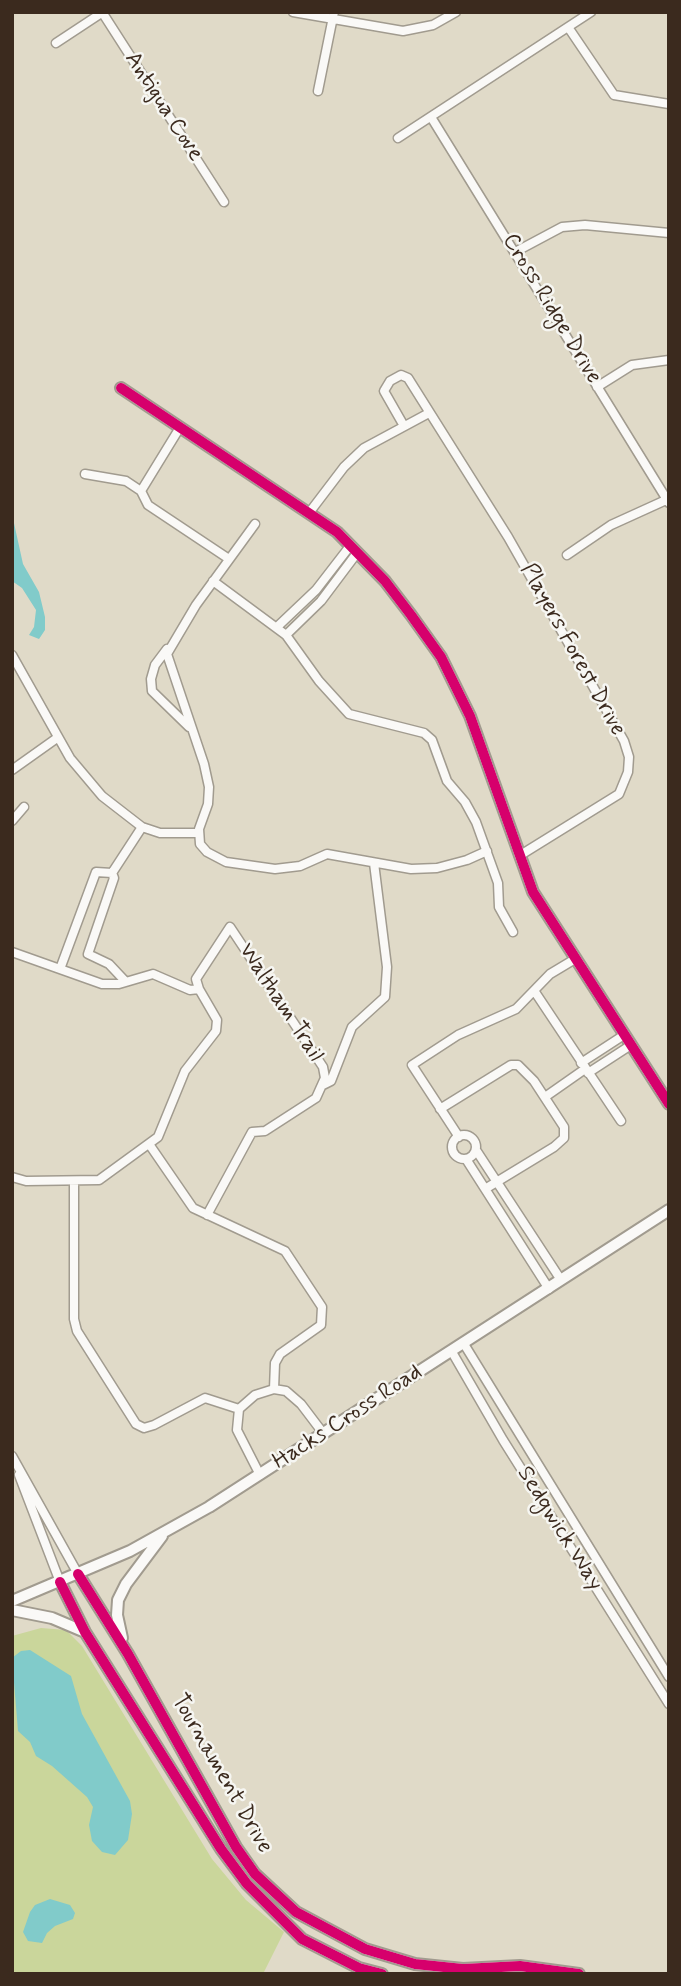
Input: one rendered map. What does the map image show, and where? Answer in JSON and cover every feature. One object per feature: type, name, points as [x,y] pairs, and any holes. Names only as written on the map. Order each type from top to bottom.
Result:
[{"type":"street","points":[[56,43],[103,12]]},
{"type":"street","name":"Antigua Cove","points":[[103,12],[223,202]]},
{"type":"street","points":[[293,12],[333,16],[403,30],[433,25],[456,12]]},
{"type":"street","points":[[398,138],[591,12]]},
{"type":"street","points":[[318,91],[333,16]]},
{"type":"street","points":[[568,27],[614,95],[669,104]]},
{"type":"street","name":"Cross Ridge Drive","points":[[431,117],[517,251],[668,501]]},
{"type":"street","points":[[517,251],[562,227],[585,225],[669,233]]},
{"type":"street","points":[[597,387],[632,365],[669,360]]},
{"type":"street","name":"Players Forest Drive","points":[[404,426],[384,391],[390,381],[401,375],[408,378],[508,537],[624,741],[629,757],[628,772],[619,794],[519,856]]},
{"type":"street","points":[[121,388],[309,513],[354,549],[385,581],[442,657],[482,746],[533,892],[669,1104]]},
{"type":"street","points":[[309,513],[344,467],[364,448],[429,413]]},
{"type":"street","points":[[141,491],[179,429]]},
{"type":"street","points":[[85,474],[110,476],[126,481],[141,491],[148,505],[229,559]]},
{"type":"street","points":[[567,555],[611,525],[668,501]]},
{"type":"street","points":[[191,729],[152,691],[155,665],[255,524]]},
{"type":"street","points":[[277,627],[305,602],[354,549]]},
{"type":"street","points":[[286,635],[329,592],[354,549]]},
{"type":"street","points":[[213,581],[286,635],[319,681],[349,714],[424,733],[432,740],[440,768],[465,802],[487,851],[498,883],[499,906],[513,932]]},
{"type":"street","points":[[320,585],[329,592]]},
{"type":"street","points":[[305,602],[313,609]]},
{"type":"street","points":[[169,646],[167,654],[204,764],[209,787],[199,833],[200,844],[207,852],[226,862],[288,869],[327,854],[411,869],[437,868],[487,851]]},
{"type":"street","points":[[12,655],[49,716],[57,738],[102,796],[142,827],[160,833],[199,833]]},
{"type":"street","points":[[13,768],[57,738]]},
{"type":"street","points":[[12,821],[24,807]]},
{"type":"street","points":[[112,873],[142,827]]},
{"type":"street","points":[[207,1215],[252,1132],[265,1130],[316,1098],[324,1083],[331,1081],[352,1027],[385,997],[387,967],[374,863]]},
{"type":"street","points":[[60,969],[96,872],[112,873]]},
{"type":"street","points":[[112,873],[114,878],[88,954],[109,964],[125,981]]},
{"type":"street","name":"Waltham Trail","points":[[199,989],[197,979],[204,963],[230,927],[323,1068],[324,1083]]},
{"type":"street","points":[[12,951],[102,984],[153,974],[190,990],[199,989],[217,1020],[216,1031],[186,1071],[158,1137],[99,1180],[14,1180]]},
{"type":"street","points":[[561,1280],[476,1150],[472,1139],[459,1137],[412,1065],[458,1035],[516,1009],[555,970],[575,959]]},
{"type":"street","points":[[534,992],[621,1121]]},
{"type":"street","points":[[545,1097],[585,1068],[597,1053],[624,1035]]},
{"type":"street","points":[[585,1068],[603,1062],[631,1045]]},
{"type":"street","points":[[597,1053],[603,1062]]},
{"type":"street","points":[[440,1109],[511,1065],[518,1065],[522,1066],[545,1097],[564,1128],[564,1138],[485,1189]]},
{"type":"street","points":[[459,1137],[453,1143],[454,1153],[466,1159],[548,1289]]},
{"type":"street","points":[[149,1144],[193,1208],[285,1251],[322,1307],[321,1325],[279,1354],[275,1363],[274,1389]]},
{"type":"street","points":[[466,1159],[476,1150]]},
{"type":"street","points":[[74,1181],[74,1319],[77,1331],[136,1424],[144,1428],[154,1425],[205,1398],[239,1409]]},
{"type":"street","points":[[502,1217],[514,1208]]},
{"type":"street","name":"Hacks Cross Road","points":[[12,1601],[60,1583],[165,1532],[260,1475],[669,1210]]},
{"type":"street","points":[[528,1258],[541,1250]]},
{"type":"street","name":"Sedgwick Way","points":[[464,1344],[669,1677]]},
{"type":"street","name":"Sedgwick Way","points":[[452,1352],[503,1440],[669,1704]]},
{"type":"street","points":[[260,1475],[237,1430],[239,1409],[255,1395],[274,1389],[292,1394],[323,1433]]},
{"type":"street","name":"Tournament Drive","points":[[12,1456],[78,1574],[255,1874],[296,1912],[350,1942],[415,1964],[444,1970],[520,1966],[579,1974]]},
{"type":"street","name":"Tournament Drive","points":[[12,1456],[60,1583],[85,1632],[221,1849],[247,1884],[302,1939],[359,1968],[382,1974]]},
{"type":"street","points":[[124,1648],[117,1615],[118,1600],[126,1584],[165,1532]]},
{"type":"street","points":[[12,1610],[52,1618],[85,1632]]},
{"type":"green space","points":[[41,1628],[66,1630],[82,1646],[212,1859],[246,1900],[284,1932],[263,1974],[12,1974],[12,1636]]},
{"type":"water","points":[[12,514],[23,564],[39,592],[45,617],[45,630],[39,639],[29,635],[34,627],[36,610],[22,588],[12,581]]},
{"type":"water","points":[[30,1650],[71,1676],[82,1714],[130,1801],[132,1814],[128,1840],[115,1855],[102,1852],[92,1841],[89,1825],[93,1807],[87,1797],[52,1766],[36,1756],[30,1742],[18,1731],[12,1658],[21,1651]]},
{"type":"water","points":[[50,1899],[70,1905],[75,1913],[73,1919],[55,1926],[47,1933],[42,1943],[28,1941],[23,1932],[30,1912],[35,1905]]},
{"type":"cycle path","points":[[121,388],[337,532],[385,581],[441,657],[470,716],[533,892],[669,1104]]},
{"type":"cycle path","points":[[78,1574],[128,1654],[236,1847],[255,1874],[296,1912],[365,1949],[415,1964],[463,1969],[520,1966],[579,1974]]},
{"type":"cycle path","points":[[60,1582],[85,1632],[221,1849],[247,1884],[302,1939],[359,1968],[382,1974]]}]
